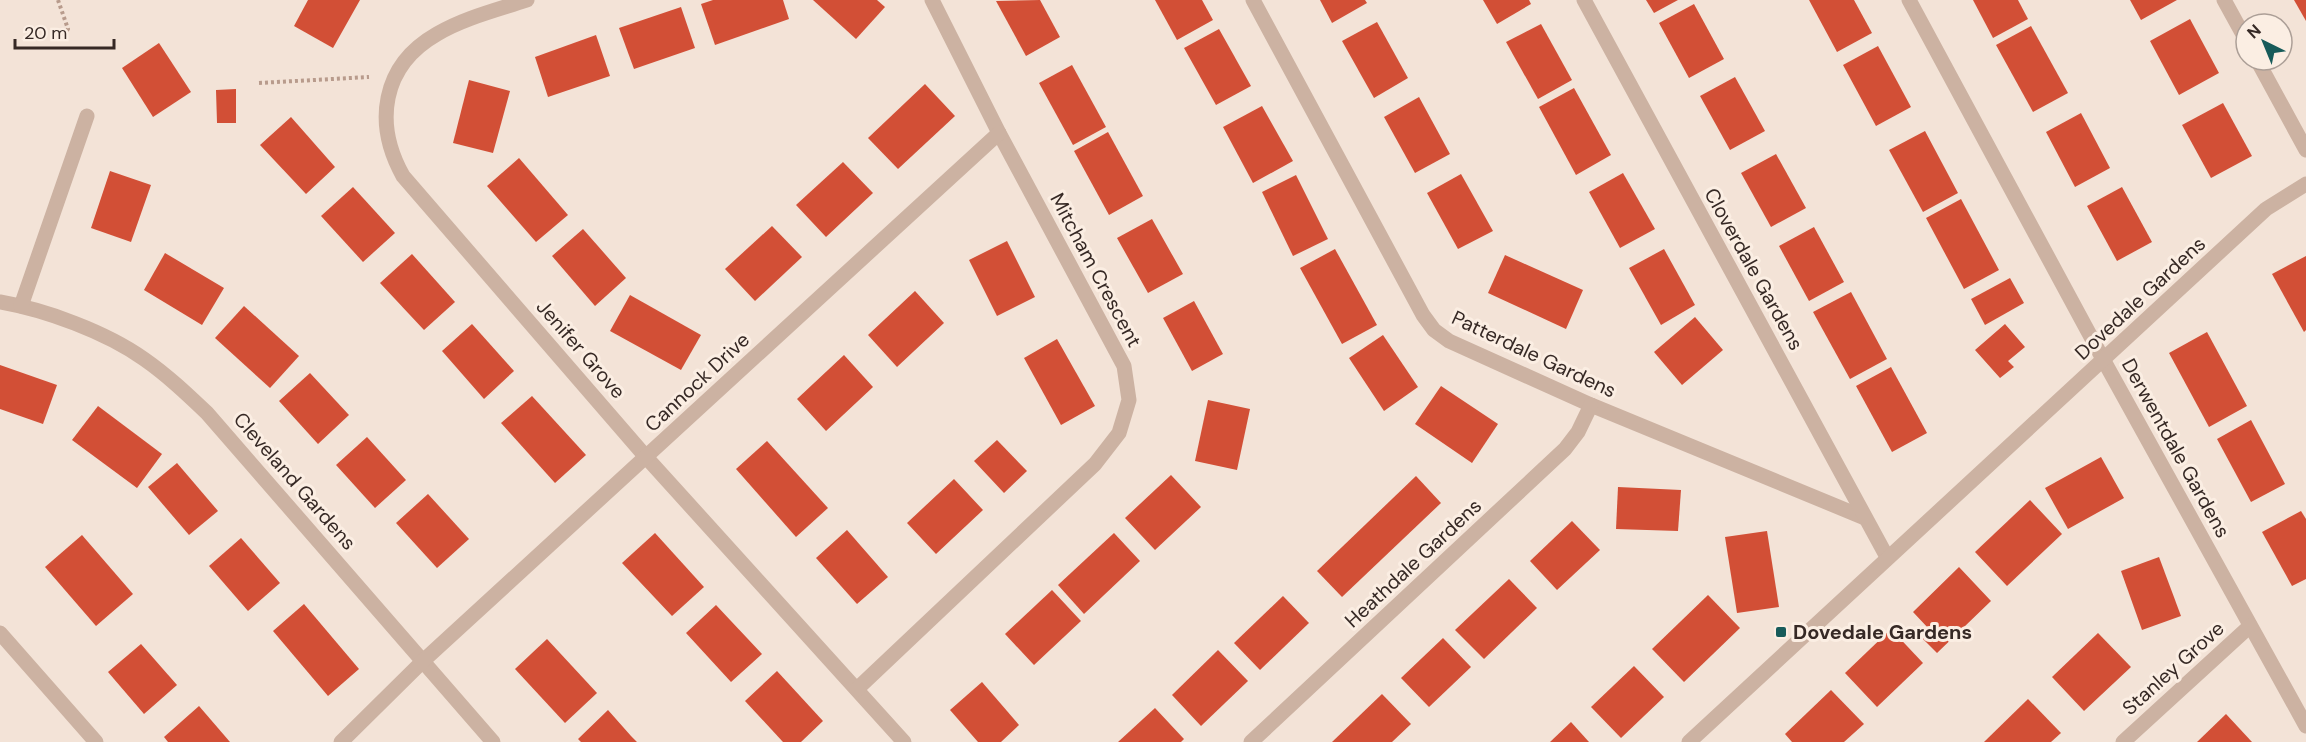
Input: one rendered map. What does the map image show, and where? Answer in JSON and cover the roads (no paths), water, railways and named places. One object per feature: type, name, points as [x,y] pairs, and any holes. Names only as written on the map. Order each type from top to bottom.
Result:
[{"type":"street","name":"Jenifer Grove","points":[[527,0],[436,34],[418,46],[405,61],[388,95],[384,116],[394,160],[403,176],[646,457],[904,742]]},
{"type":"street","name":"Mitcham Crescent","points":[[858,689],[1095,464],[1119,433],[1129,400],[1124,366],[999,133],[932,0]]},
{"type":"street","name":"Patterdale Gardens","points":[[1253,0],[1423,315],[1434,330],[1449,341],[1591,405],[1865,518]]},
{"type":"street","name":"Cloverdale Gardens","points":[[1584,0],[1887,558]]},
{"type":"street","name":"Derwentdale Gardens","points":[[1909,0],[2104,361],[2306,726]]},
{"type":"street","points":[[2224,0],[2234,18]]},
{"type":"street","points":[[2264,72],[2306,150]]},
{"type":"street","points":[[21,306],[87,116]]},
{"type":"street","name":"Cannock Drive","points":[[341,742],[423,661],[999,133]]},
{"type":"street","name":"Dovedale Gardens","points":[[1689,742],[2266,209],[2306,184]]},
{"type":"street","name":"Cleveland Gardens","points":[[0,302],[21,306],[89,330],[118,343],[143,358],[175,383],[207,413],[493,742]]},
{"type":"street","name":"Heathdale Gardens","points":[[1251,742],[1565,449],[1578,432],[1591,405]]},
{"type":"street","name":"Stanley Grove","points":[[2123,742],[2250,626]]},
{"type":"street","points":[[0,633],[96,742]]},
{"type":"place","name":"Dovedale Gardens","points":[[1781,632]]}]
